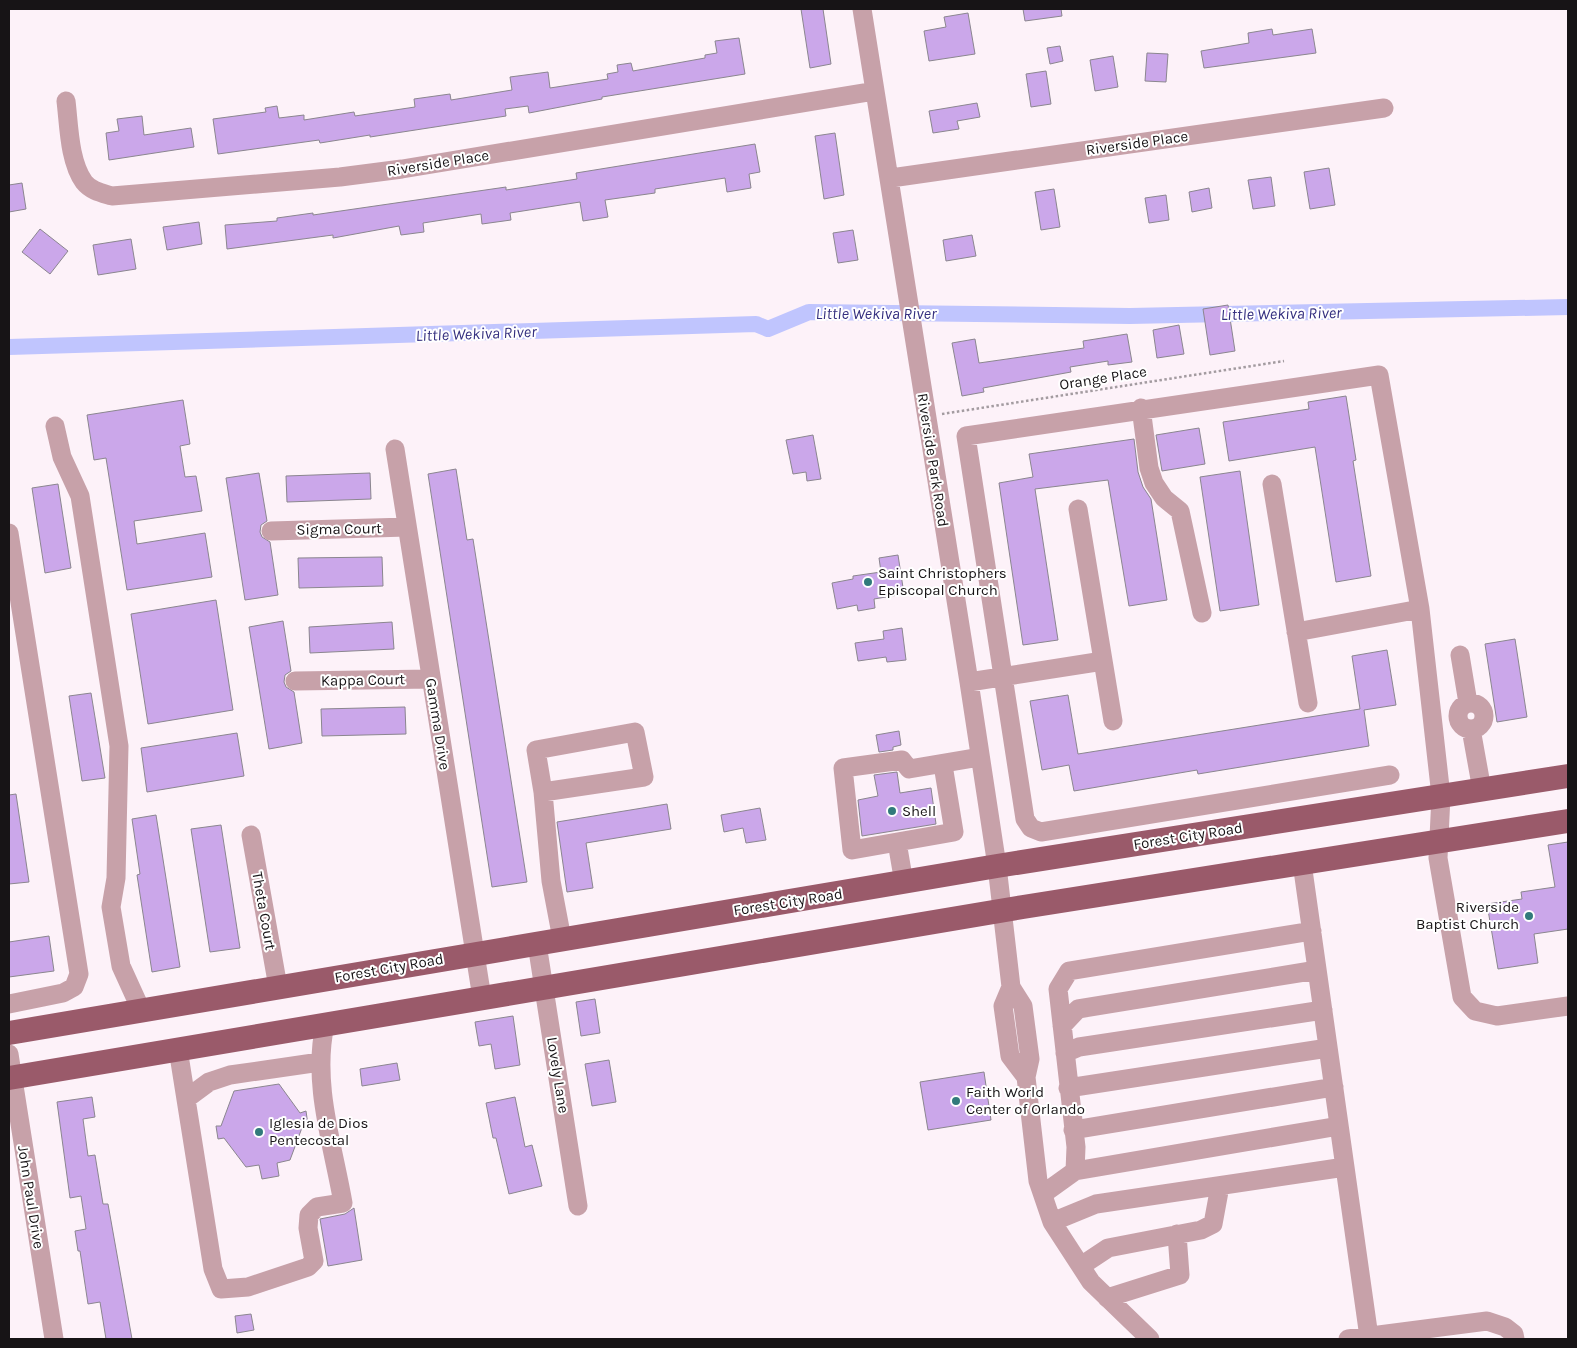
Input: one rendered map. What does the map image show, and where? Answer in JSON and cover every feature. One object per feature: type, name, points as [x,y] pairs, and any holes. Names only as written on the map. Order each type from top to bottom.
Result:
[{"type":"main road","name":"Forest City Road","points":[[9,1033],[997,866],[1568,776]]},
{"type":"main road","points":[[10,1070],[178,1049],[1002,911],[1568,822]]},
{"type":"street","name":"Riverside Park Road","points":[[862,9],[891,178],[926,417],[969,682],[997,866],[1012,988],[1023,1006],[1030,1059],[1026,1077],[1038,1181],[1043,1194]]},
{"type":"street","name":"Riverside Place","points":[[66,101],[74,153],[84,182],[95,192],[112,196],[340,177],[402,169],[875,91]]},
{"type":"street","name":"Riverside Place","points":[[891,178],[1384,108]]},
{"type":"street","points":[[1390,776],[1041,832],[1031,828],[1025,819],[966,436],[1141,408],[1379,374],[1420,608],[1441,796],[1438,858],[1462,997],[1475,1011],[1497,1016],[1568,1006]]},
{"type":"street","points":[[1141,408],[1152,476],[1164,498],[1180,511],[1202,613]]},
{"type":"street","points":[[55,426],[62,457],[80,496],[118,746],[116,878],[111,906],[120,966],[141,1010]]},
{"type":"street","name":"Gamma Drive","points":[[395,449],[482,998]]},
{"type":"street","points":[[1272,484],[1308,703]]},
{"type":"street","points":[[1078,509],[1113,721]]},
{"type":"street","name":"Sigma Court","points":[[271,530],[407,527]]},
{"type":"street","points":[[9,533],[14,600],[79,974],[74,987],[63,994],[9,1004]]},
{"type":"street","points":[[1296,632],[1420,608]]},
{"type":"street","points":[[1460,655],[1468,703],[1458,712],[1458,720],[1463,727],[1471,729],[1482,790]]},
{"type":"street","points":[[969,682],[1104,661]]},
{"type":"street","name":"Kappa Court","points":[[295,682],[431,679]]},
{"type":"street","points":[[543,792],[644,777],[635,732],[536,750],[543,792],[551,881],[562,939]]},
{"type":"street","points":[[943,765],[954,832],[852,850],[843,768],[902,760],[909,769],[943,765],[980,757]]},
{"type":"street","name":"Theta Court","points":[[251,836],[278,987]]},
{"type":"street","points":[[897,842],[904,883]]},
{"type":"street","points":[[1302,863],[1369,1337]]},
{"type":"street","points":[[1075,1171],[1073,1130],[1058,989],[1069,971],[1312,931]]},
{"type":"street","name":"Lovely Lane","points":[[537,944],[578,1206]]},
{"type":"street","points":[[1062,1026],[1078,1008],[1317,970]]},
{"type":"street","points":[[1065,1053],[1079,1047],[1323,1010]]},
{"type":"street","points":[[178,1049],[213,1269],[221,1289],[248,1288],[308,1267],[314,1261],[308,1228],[310,1215],[317,1207],[343,1203],[321,1082],[320,1062],[325,1024]]},
{"type":"street","points":[[1068,1088],[1328,1048]]},
{"type":"street","points":[[186,1099],[209,1082],[230,1076],[320,1062]]},
{"type":"street","name":"John Paul Drive","points":[[10,1070],[54,1339]]},
{"type":"street","points":[[1073,1130],[1334,1087]]},
{"type":"street","points":[[1150,1339],[1091,1282],[1052,1222],[1043,1194],[1075,1171],[1339,1126]]},
{"type":"street","points":[[1052,1222],[1096,1204],[1345,1167]]},
{"type":"street","points":[[1081,1266],[1108,1248],[1201,1230],[1213,1224],[1220,1186]]},
{"type":"street","points":[[1107,1298],[1180,1275],[1177,1234]]},
{"type":"street","points":[[1348,1339],[1488,1321],[1505,1327],[1514,1334],[1515,1339]]},
{"type":"path","name":"Orange Place","points":[[926,417],[1284,361]]},
{"type":"building","points":[[801,9],[823,9],[831,64],[810,68]]},
{"type":"building","points":[[1023,9],[1061,9],[1062,16],[1025,21]]},
{"type":"building","points":[[968,13],[975,54],[929,61],[924,31],[946,27],[944,17]]},
{"type":"building","points":[[1272,29],[1273,35],[1312,29],[1316,53],[1204,68],[1201,51],[1249,43],[1248,33]]},
{"type":"building","points":[[739,38],[745,74],[602,97],[602,99],[529,113],[528,106],[505,109],[506,116],[370,137],[370,135],[320,143],[319,140],[218,154],[213,119],[266,112],[265,108],[277,106],[279,118],[304,115],[304,120],[354,112],[355,116],[415,107],[414,99],[450,94],[451,100],[512,90],[510,77],[548,72],[550,88],[608,79],[607,74],[618,72],[617,65],[631,63],[633,71],[705,58],[705,55],[717,53],[715,41]]},
{"type":"building","points":[[1060,46],[1063,61],[1050,64],[1047,48]]},
{"type":"building","points":[[1147,53],[1168,54],[1166,82],[1145,81]]},
{"type":"building","points":[[1113,56],[1118,87],[1095,91],[1090,60]]},
{"type":"building","points":[[1046,71],[1051,104],[1031,107],[1026,74]]},
{"type":"building","points":[[977,103],[980,117],[957,121],[959,129],[933,133],[929,111]]},
{"type":"building","points":[[142,116],[144,135],[191,128],[194,147],[109,160],[106,133],[119,131],[117,119]]},
{"type":"building","points":[[835,133],[844,195],[824,199],[815,136]]},
{"type":"building","points":[[755,144],[760,172],[749,174],[751,188],[727,192],[725,178],[655,189],[655,193],[605,200],[608,217],[583,221],[580,202],[510,213],[511,220],[482,224],[481,214],[423,223],[424,232],[401,235],[399,226],[333,238],[333,235],[227,249],[225,225],[277,221],[277,218],[313,213],[313,215],[506,187],[506,190],[577,179],[576,173]]},
{"type":"building","points":[[1329,168],[1335,205],[1310,209],[1304,172]]},
{"type":"building","points":[[1271,177],[1275,206],[1253,209],[1248,180]]},
{"type":"building","points":[[22,183],[26,209],[9,212],[9,185]]},
{"type":"building","points":[[1209,188],[1212,208],[1192,212],[1189,192]]},
{"type":"building","points":[[1054,189],[1060,227],[1041,230],[1035,192]]},
{"type":"building","points":[[1166,195],[1169,220],[1149,223],[1145,198]]},
{"type":"building","points":[[199,222],[202,244],[167,250],[163,227]]},
{"type":"building","points":[[40,229],[68,251],[50,274],[22,252]]},
{"type":"building","points":[[853,230],[858,260],[838,263],[833,233]]},
{"type":"building","points":[[972,235],[976,256],[946,261],[943,240]]},
{"type":"building","points":[[131,239],[136,269],[98,275],[93,245]]},
{"type":"building","points":[[1228,305],[1235,351],[1210,355],[1203,309]]},
{"type":"building","points":[[1179,325],[1184,354],[1157,358],[1153,330]]},
{"type":"building","points":[[1127,334],[1132,362],[1108,365],[1108,361],[1070,367],[1071,372],[983,388],[984,392],[962,396],[952,343],[975,339],[979,363],[1084,348],[1083,341]]},
{"type":"building","points":[[1346,396],[1356,460],[1353,461],[1371,576],[1336,582],[1315,447],[1229,461],[1223,422],[1309,409],[1308,402]]},
{"type":"building","points":[[183,400],[190,444],[180,446],[185,477],[196,476],[202,511],[134,521],[137,544],[205,533],[212,577],[127,590],[106,458],[94,460],[87,415]]},
{"type":"building","points":[[1199,428],[1205,464],[1162,471],[1156,435]]},
{"type":"building","points":[[813,435],[821,479],[807,481],[806,472],[793,474],[786,440]]},
{"type":"building","points":[[1134,439],[1138,472],[1143,487],[1151,499],[1167,600],[1129,606],[1108,480],[1035,489],[1058,640],[1023,645],[999,483],[1033,477],[1029,454]]},
{"type":"building","points":[[456,469],[467,540],[473,539],[527,882],[492,887],[428,474]]},
{"type":"building","points":[[1240,471],[1259,605],[1220,611],[1200,477]]},
{"type":"building","points":[[259,473],[267,521],[261,525],[260,532],[262,537],[270,542],[278,595],[245,600],[226,478]]},
{"type":"building","points":[[370,473],[371,499],[287,502],[286,476]]},
{"type":"building","points":[[58,484],[71,568],[45,573],[32,488]]},
{"type":"building","points":[[898,555],[904,594],[874,599],[875,608],[858,611],[857,605],[837,609],[832,583],[853,579],[853,576],[881,572],[879,558]]},
{"type":"building","points":[[382,557],[383,586],[299,588],[298,558]]},
{"type":"building","points":[[216,600],[233,710],[148,724],[131,614]]},
{"type":"building","points":[[283,621],[291,671],[285,675],[284,682],[286,687],[294,692],[302,743],[269,749],[249,627]]},
{"type":"building","points":[[392,622],[394,649],[310,653],[309,627]]},
{"type":"building","points":[[902,628],[906,660],[887,662],[886,657],[858,661],[855,643],[884,639],[883,631]]},
{"type":"building","points":[[1515,639],[1527,717],[1497,722],[1485,644]]},
{"type":"building","points":[[1387,650],[1396,705],[1364,710],[1369,746],[1198,774],[1197,770],[1074,791],[1069,765],[1042,770],[1030,701],[1068,695],[1078,754],[1360,709],[1352,656]]},
{"type":"building","points":[[91,693],[105,778],[82,781],[69,696]]},
{"type":"building","points":[[405,707],[406,734],[322,736],[321,709]]},
{"type":"building","points":[[899,731],[901,745],[893,747],[893,750],[879,752],[876,735]]},
{"type":"building","points":[[237,733],[244,776],[147,792],[141,748]]},
{"type":"building","points":[[897,772],[900,793],[931,788],[936,824],[862,836],[858,800],[878,796],[874,775]]},
{"type":"building","points":[[16,794],[29,882],[9,884],[9,795]]},
{"type":"building","points":[[667,804],[671,829],[586,843],[593,888],[567,892],[557,822]]},
{"type":"building","points":[[760,808],[766,840],[746,843],[743,828],[724,832],[721,815]]},
{"type":"building","points":[[156,815],[180,967],[152,972],[137,875],[140,874],[132,819]]},
{"type":"building","points":[[221,825],[240,948],[210,952],[191,829]]},
{"type":"building","name":"Riverside Baptist Church","points":[[1568,842],[1568,929],[1534,934],[1538,963],[1498,969],[1487,904],[1522,899],[1521,892],[1555,887],[1548,845]]},
{"type":"building","points":[[49,936],[54,971],[9,977],[9,942]]},
{"type":"building","points":[[595,999],[600,1033],[581,1036],[576,1002]]},
{"type":"building","points":[[513,1016],[520,1065],[495,1069],[491,1044],[479,1046],[475,1022]]},
{"type":"building","points":[[609,1060],[616,1102],[592,1106],[585,1064]]},
{"type":"building","points":[[397,1063],[400,1080],[362,1086],[360,1069]]},
{"type":"building","name":"Faith World Center of Orlando","points":[[984,1072],[991,1120],[928,1130],[920,1082]]},
{"type":"building","name":"Iglesia de Dios Pentecostal","points":[[279,1084],[300,1113],[306,1111],[308,1125],[303,1125],[290,1160],[277,1163],[279,1176],[262,1179],[259,1165],[246,1167],[224,1138],[218,1139],[216,1126],[221,1126],[234,1091]]},
{"type":"building","points":[[92,1097],[95,1117],[83,1119],[88,1156],[95,1155],[103,1204],[108,1204],[132,1339],[106,1339],[100,1302],[88,1304],[80,1251],[78,1251],[75,1231],[86,1229],[81,1196],[70,1198],[57,1102]]},
{"type":"building","points":[[515,1097],[525,1147],[532,1145],[542,1186],[509,1194],[496,1138],[493,1138],[486,1103]]},
{"type":"building","points":[[354,1208],[362,1260],[328,1266],[320,1219],[345,1214]]},
{"type":"building","points":[[251,1314],[254,1330],[237,1333],[235,1316]]},
{"type":"waterway","name":"Little Wekiva River","points":[[9,347],[756,324],[768,329],[809,312],[1130,316],[1568,307]]},
{"type":"place","name":"Saint Christophers Episcopal Church","points":[[868,582]]},
{"type":"place","name":"Shell","points":[[892,811]]},
{"type":"place","name":"Riverside Baptist Church","points":[[1529,916]]},
{"type":"place","name":"Faith World Center of Orlando","points":[[956,1101]]},
{"type":"place","name":"Iglesia de Dios Pentecostal","points":[[259,1132]]}]
